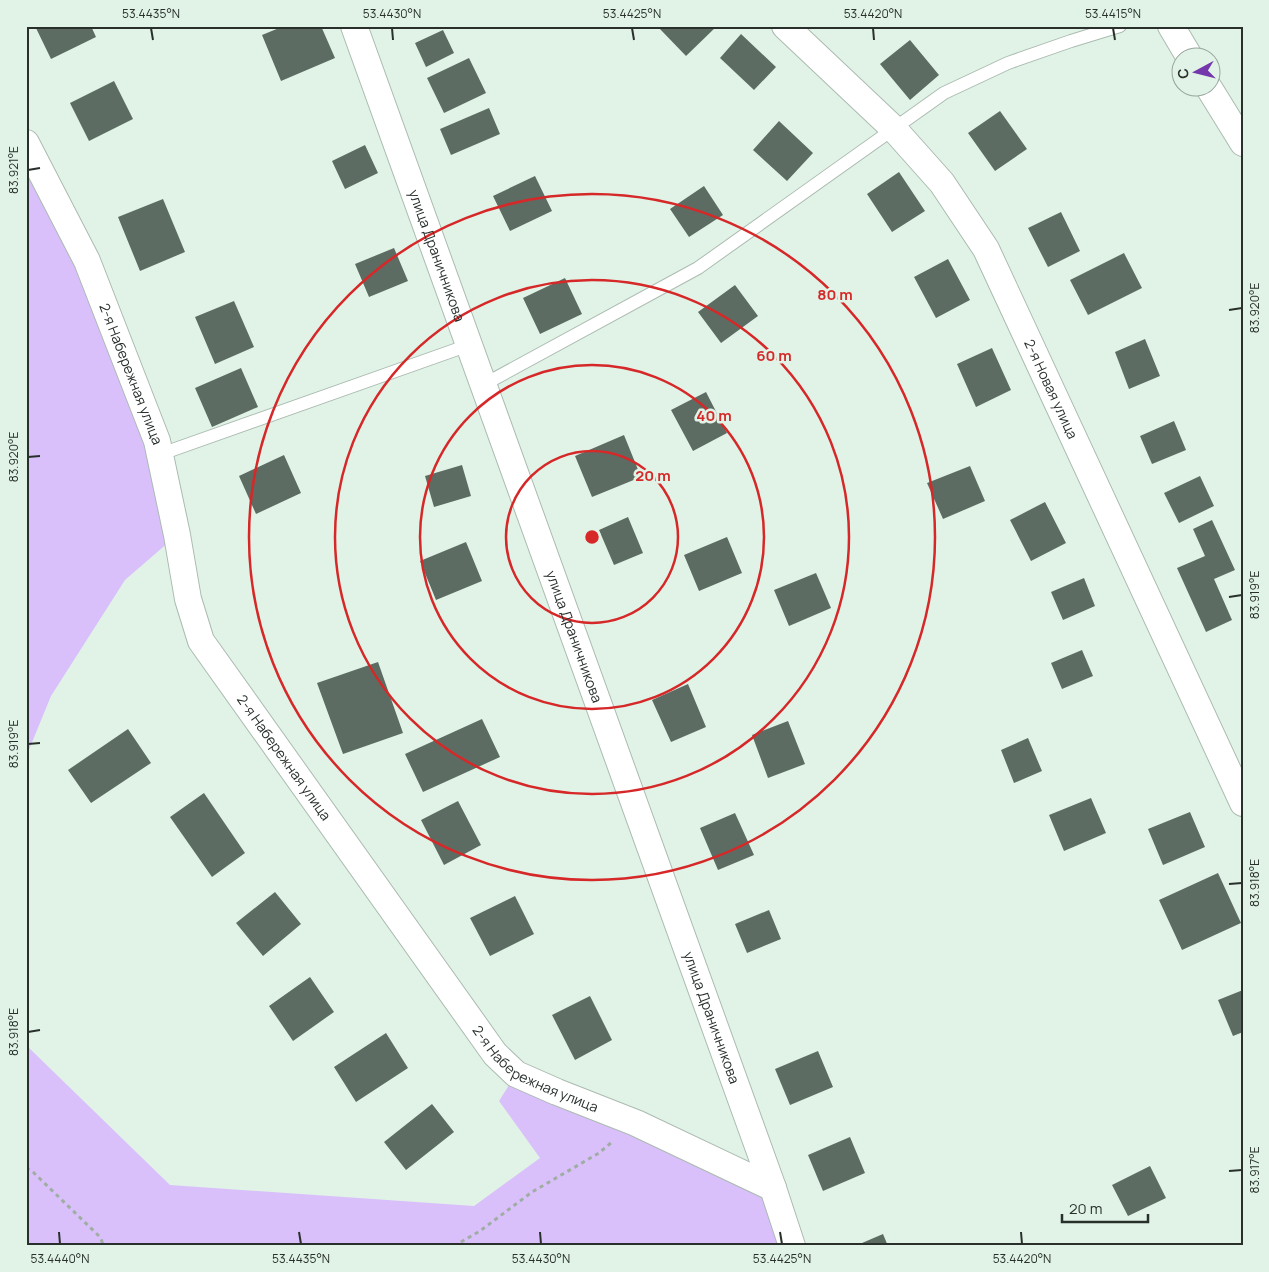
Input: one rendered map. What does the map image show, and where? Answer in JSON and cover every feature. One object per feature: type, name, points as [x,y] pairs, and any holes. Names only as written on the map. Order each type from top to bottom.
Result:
[{"type":"street","name":"улица Драничникова","points":[[354,26],[773,1188],[792,1246]]},
{"type":"street","name":"2-я Новая улица","points":[[786,26],[893,128],[942,183],[986,249],[1243,803]]},
{"type":"street","points":[[1171,26],[1184,48]]},
{"type":"street","points":[[1215,98],[1243,142]]},
{"type":"street","name":"2-я Набережная улица","points":[[26,143],[87,261],[157,441],[188,599],[201,641],[495,1054],[516,1074],[636,1123],[773,1188]]},
{"type":"lane","points":[[483,385],[698,268],[944,93],[1008,63],[1120,26]]},
{"type":"lane","points":[[161,454],[469,345]]},
{"type":"path","points":[[454,1246],[480,1230],[532,1192],[599,1153],[636,1123]]},
{"type":"path","points":[[26,1168],[33,1172],[100,1236],[104,1246]]},
{"type":"shaded area","points":[[26,143],[87,261],[177,535],[125,580],[51,696],[26,757]]},
{"type":"shaded area","points":[[26,1045],[170,1185],[474,1206],[540,1158],[499,1101],[516,1074],[773,1188],[792,1246],[26,1246]]},
{"type":"building","points":[[35,26],[91,26],[96,37],[51,59]]},
{"type":"building","points":[[284,26],[321,26],[335,58],[281,81],[262,35]]},
{"type":"building","points":[[661,26],[717,26],[686,56],[659,28]]},
{"type":"building","points":[[443,30],[454,53],[426,67],[415,43]]},
{"type":"building","points":[[741,34],[776,67],[754,90],[720,58]]},
{"type":"building","points":[[910,40],[939,75],[910,100],[880,64]]},
{"type":"building","points":[[469,58],[486,93],[444,113],[427,78]]},
{"type":"building","points":[[114,81],[133,119],[89,141],[70,103]]},
{"type":"building","points":[[489,108],[500,134],[451,155],[440,129]]},
{"type":"building","points":[[1000,111],[1027,149],[995,171],[968,133]]},
{"type":"building","points":[[779,121],[813,153],[787,181],[753,150]]},
{"type":"building","points":[[365,145],[378,173],[345,189],[332,161]]},
{"type":"building","points":[[899,172],[925,211],[892,232],[867,194]]},
{"type":"building","points":[[535,176],[552,211],[510,231],[493,196]]},
{"type":"building","points":[[704,186],[723,215],[689,237],[670,209]]},
{"type":"building","points":[[163,199],[185,252],[140,271],[118,217]]},
{"type":"building","points":[[1061,212],[1080,251],[1048,267],[1028,228]]},
{"type":"building","points":[[394,248],[408,281],[369,297],[355,264]]},
{"type":"building","points":[[1124,253],[1142,288],[1088,315],[1070,280]]},
{"type":"building","points":[[948,259],[970,300],[936,318],[914,277]]},
{"type":"building","points":[[565,278],[582,314],[540,334],[523,298]]},
{"type":"building","points":[[735,285],[758,316],[721,343],[698,312]]},
{"type":"building","points":[[234,301],[254,347],[215,364],[195,317]]},
{"type":"building","points":[[1145,339],[1160,376],[1129,389],[1115,352]]},
{"type":"building","points":[[992,348],[1011,390],[976,407],[957,364]]},
{"type":"building","points":[[241,368],[258,407],[212,427],[195,388]]},
{"type":"building","points":[[706,392],[727,433],[693,451],[671,410]]},
{"type":"building","points":[[1174,421],[1186,450],[1152,464],[1140,436]]},
{"type":"building","points":[[624,435],[641,477],[592,497],[575,456]]},
{"type":"building","points":[[284,455],[301,493],[256,514],[239,476]]},
{"type":"building","points":[[462,465],[471,496],[434,507],[425,476]]},
{"type":"building","points":[[970,466],[985,501],[943,519],[927,483]]},
{"type":"building","points":[[1200,476],[1214,506],[1179,523],[1164,493]]},
{"type":"building","points":[[1045,502],[1066,543],[1031,561],[1010,520]]},
{"type":"building","points":[[628,517],[643,553],[614,565],[599,530]]},
{"type":"building","points":[[1212,520],[1235,570],[1214,579],[1232,620],[1206,632],[1177,568],[1205,556],[1193,529]]},
{"type":"building","points":[[727,537],[742,573],[699,591],[684,555]]},
{"type":"building","points":[[466,542],[482,581],[436,600],[420,561]]},
{"type":"building","points":[[816,573],[831,608],[789,626],[774,590]]},
{"type":"building","points":[[1084,578],[1095,606],[1063,620],[1051,592]]},
{"type":"building","points":[[1082,650],[1093,676],[1062,689],[1051,663]]},
{"type":"building","points":[[378,662],[403,733],[343,754],[317,683]]},
{"type":"building","points":[[688,684],[706,727],[671,742],[652,700]]},
{"type":"building","points":[[482,719],[500,757],[423,792],[405,754]]},
{"type":"building","points":[[788,721],[805,764],[768,778],[752,735]]},
{"type":"building","points":[[128,729],[151,763],[91,803],[68,770]]},
{"type":"building","points":[[1028,738],[1042,771],[1014,783],[1001,750]]},
{"type":"building","points":[[204,793],[245,853],[212,877],[170,817]]},
{"type":"building","points":[[1091,798],[1106,833],[1064,851],[1049,815]]},
{"type":"building","points":[[458,801],[481,845],[444,865],[421,820]]},
{"type":"building","points":[[1190,812],[1205,847],[1163,865],[1148,829]]},
{"type":"building","points":[[735,813],[754,855],[718,870],[700,828]]},
{"type":"building","points":[[1218,873],[1241,923],[1182,950],[1159,900]]},
{"type":"building","points":[[275,892],[301,924],[263,956],[236,923]]},
{"type":"building","points":[[515,896],[534,934],[490,956],[470,918]]},
{"type":"building","points":[[769,910],[781,939],[747,953],[735,924]]},
{"type":"building","points":[[310,977],[334,1012],[293,1041],[269,1006]]},
{"type":"building","points":[[1243,990],[1243,1032],[1233,1036],[1218,1000]]},
{"type":"building","points":[[590,996],[612,1040],[575,1060],[552,1015]]},
{"type":"building","points":[[386,1033],[408,1068],[356,1102],[334,1067]]},
{"type":"building","points":[[818,1051],[833,1087],[790,1105],[775,1069]]},
{"type":"building","points":[[432,1104],[454,1132],[406,1170],[384,1142]]},
{"type":"building","points":[[850,1137],[865,1173],[823,1191],[808,1155]]},
{"type":"building","points":[[1150,1166],[1166,1198],[1128,1216],[1112,1185]]},
{"type":"building","points":[[883,1234],[888,1246],[855,1246]]}]
